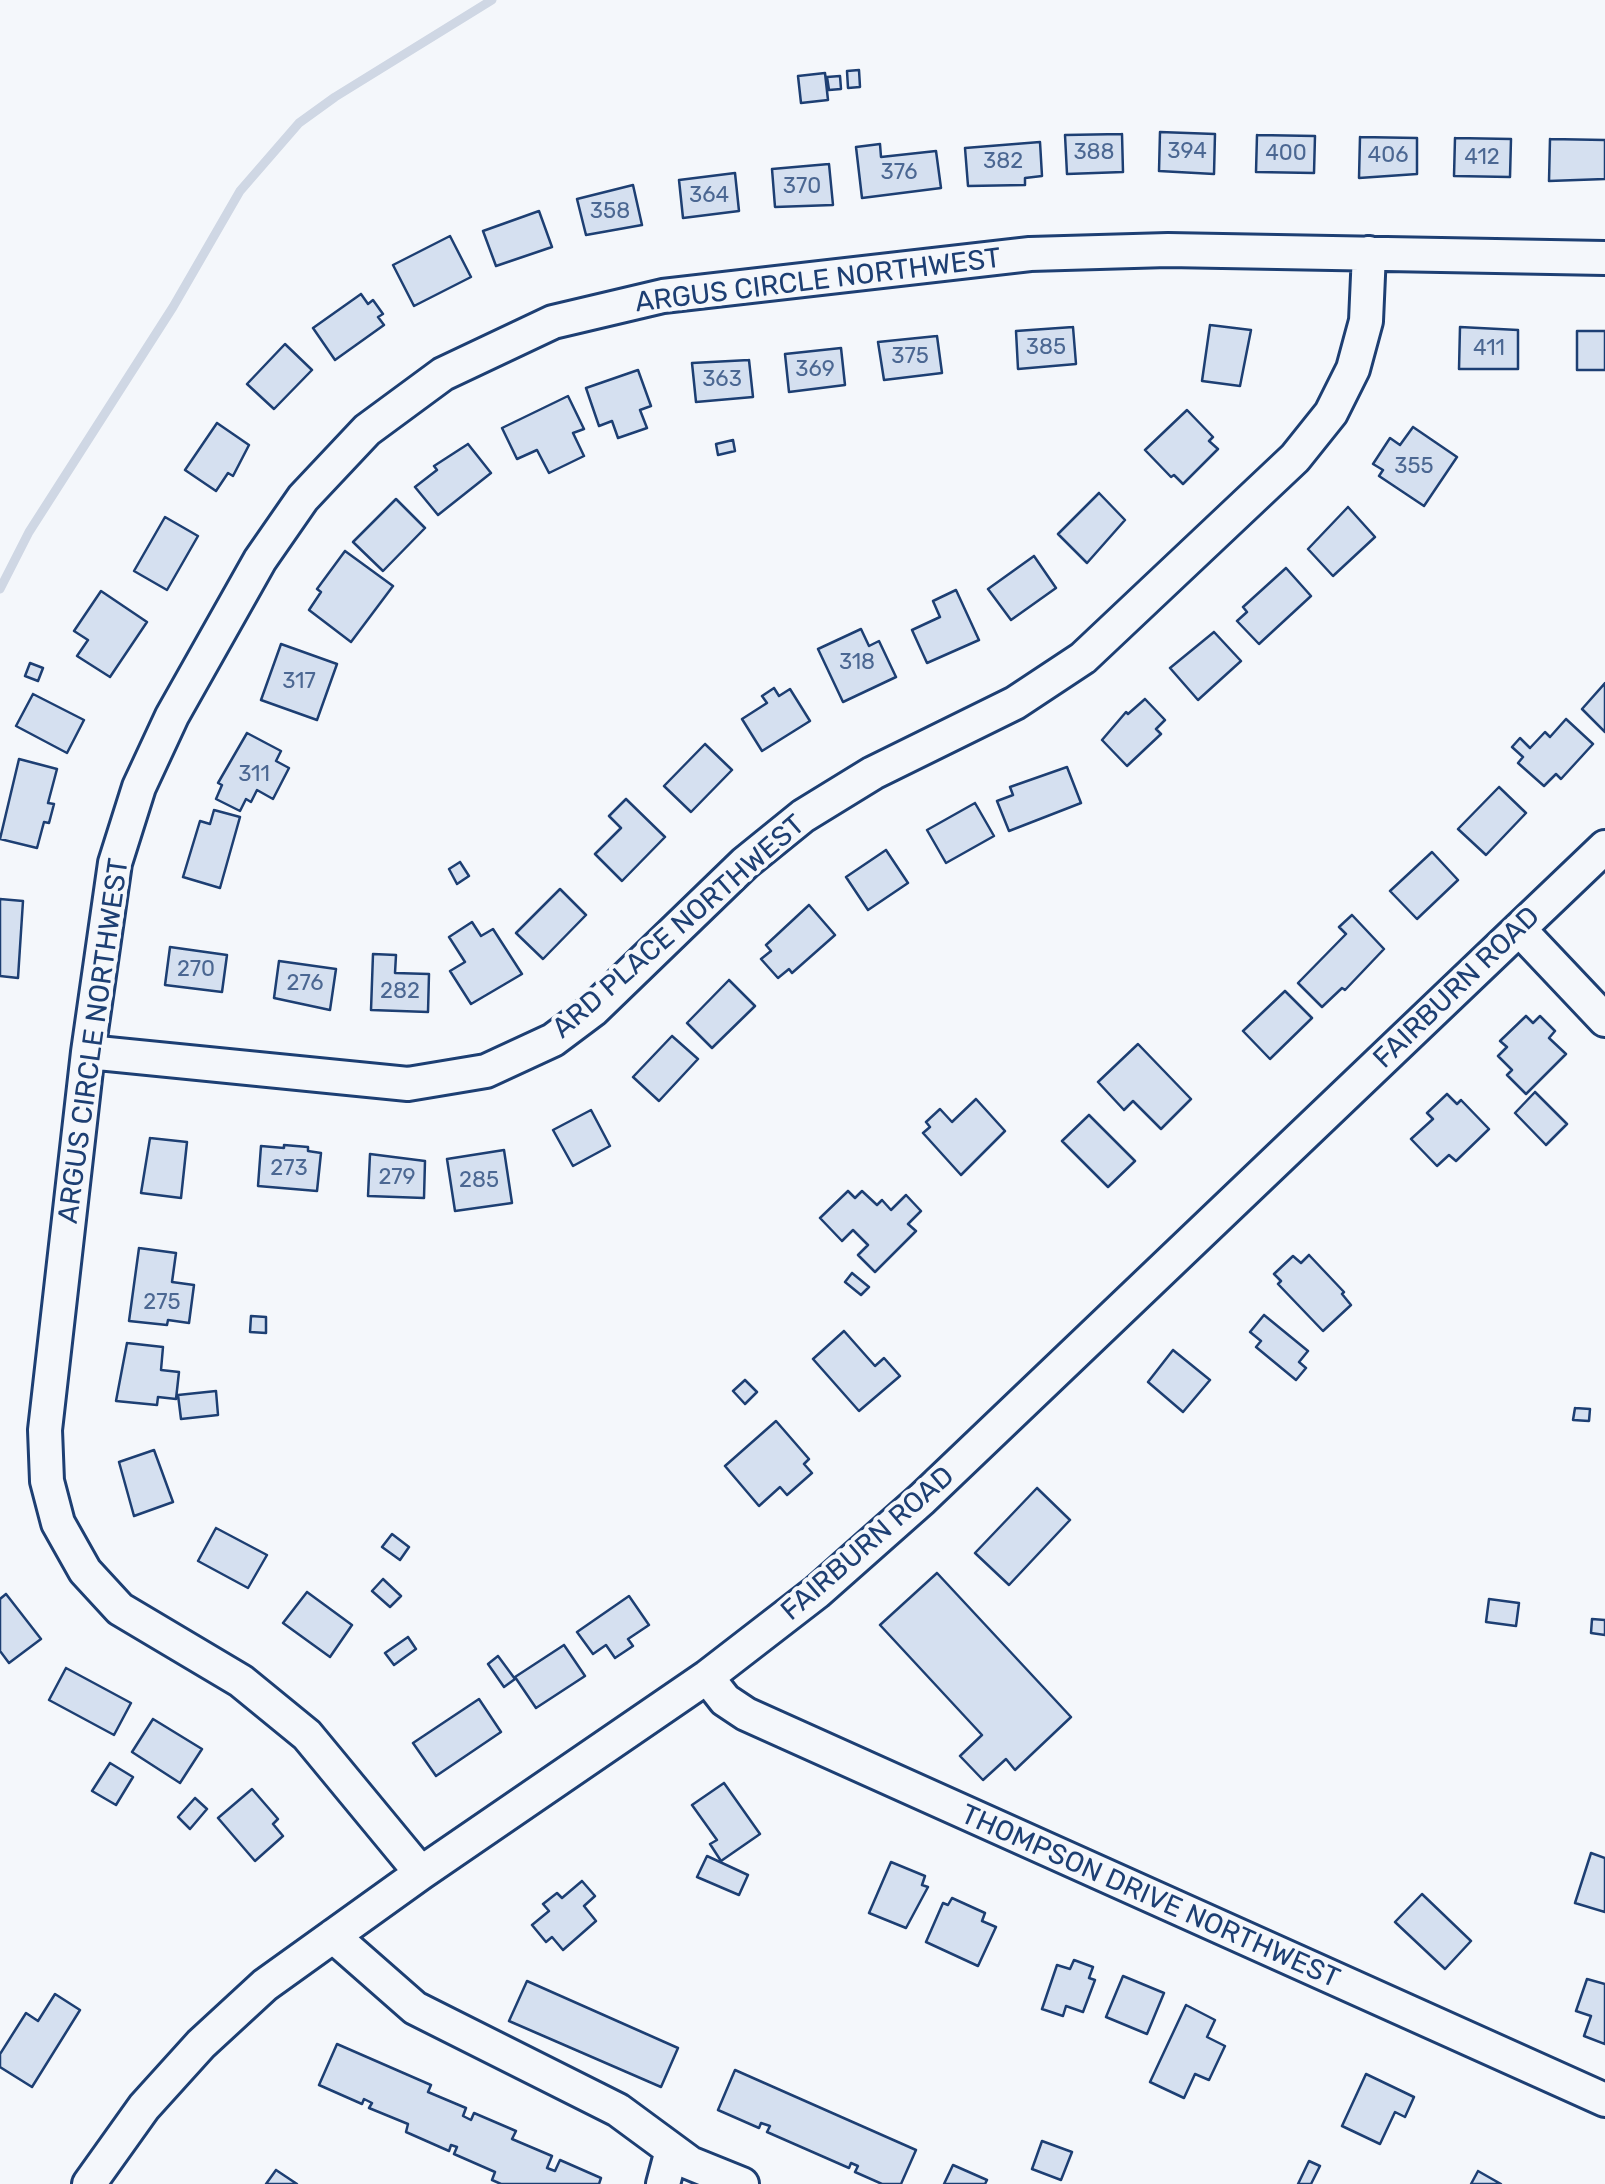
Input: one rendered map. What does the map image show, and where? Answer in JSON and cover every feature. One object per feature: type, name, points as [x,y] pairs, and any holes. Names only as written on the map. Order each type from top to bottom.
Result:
[{"type":"street","name":"ARGUS CIRCLE NORTHWEST","points":[[421,1873],[307,1735],[240,1681],[120,1609],[85,1571],[58,1523],[47,1481],[45,1430],[88,1052],[115,863],[139,788],[172,716],[260,560],[302,498],[368,430],[443,374],[553,322],[662,296],[1030,254],[1168,250],[1605,258]]},
{"type":"street","name":"ARD PLACE NORTHWEST","points":[[88,1052],[408,1084],[486,1071],[553,1040],[592,1010],[745,863],[803,816],[873,772],[1015,703],[1083,658],[1294,458],[1331,413],[1354,368],[1366,320],[1369,253]]},
{"type":"street","name":"FAIRBURN ROAD","points":[[89,2184],[144,2106],[201,2044],[265,1985],[707,1678],[816,1592],[922,1500],[1605,847]]},
{"type":"street","points":[[1519,929],[1605,1020]]},
{"type":"street","name":"THOMPSON DRIVE NORTHWEST","points":[[707,1678],[724,1700],[746,1714],[1605,2100]]},
{"type":"street","points":[[333,1936],[415,2008],[618,2110],[690,2163],[742,2184]]},
{"type":"street","points":[[663,2184],[672,2150]]},
{"type":"building","points":[[859,70],[860,87],[848,88],[847,71]]},
{"type":"building","points":[[825,73],[828,100],[801,103],[798,76]]},
{"type":"building","points":[[840,76],[841,89],[829,90],[827,77]]},
{"type":"building","points":[[1160,132],[1215,134],[1214,174],[1159,171]]},
{"type":"building","points":[[1122,134],[1123,172],[1067,174],[1065,135]]},
{"type":"building","points":[[1257,135],[1315,136],[1314,173],[1256,172]]},
{"type":"building","points":[[1360,137],[1417,138],[1417,174],[1359,178]]},
{"type":"building","points":[[1455,138],[1511,139],[1510,177],[1454,176]]},
{"type":"building","points":[[1550,139],[1605,140],[1605,179],[1549,181]]},
{"type":"building","points":[[1040,142],[1042,176],[1025,178],[1025,185],[968,186],[965,148]]},
{"type":"building","points":[[880,144],[881,157],[936,151],[941,188],[862,198],[856,147]]},
{"type":"building","points":[[829,164],[833,205],[775,207],[772,169]]},
{"type":"building","points":[[735,173],[739,211],[683,218],[679,180]]},
{"type":"building","points":[[633,185],[642,225],[586,235],[577,199]]},
{"type":"building","points":[[539,211],[552,247],[496,266],[483,231]]},
{"type":"building","points":[[450,236],[471,277],[414,306],[393,265]]},
{"type":"building","points":[[361,294],[368,304],[373,300],[383,314],[378,317],[384,325],[335,360],[313,328]]},
{"type":"building","points":[[1210,325],[1251,330],[1240,386],[1202,381]]},
{"type":"building","points":[[1073,327],[1076,364],[1018,369],[1016,331]]},
{"type":"building","points":[[1460,327],[1518,330],[1518,369],[1459,369]]},
{"type":"building","points":[[1577,331],[1605,331],[1605,370],[1577,370]]},
{"type":"building","points":[[937,336],[942,373],[884,380],[878,342]]},
{"type":"building","points":[[285,344],[312,370],[274,409],[247,384]]},
{"type":"building","points":[[841,348],[845,385],[789,392],[785,354]]},
{"type":"building","points":[[749,360],[753,397],[696,402],[692,363]]},
{"type":"building","points":[[638,370],[651,406],[640,410],[647,428],[618,438],[612,421],[599,426],[586,388]]},
{"type":"building","points":[[568,396],[584,429],[573,433],[584,456],[549,473],[537,450],[517,459],[502,428]]},
{"type":"building","points":[[1187,410],[1213,437],[1209,441],[1218,449],[1183,484],[1145,450]]},
{"type":"building","points":[[217,423],[249,445],[233,476],[228,473],[216,491],[185,470]]},
{"type":"building","points":[[1413,427],[1457,457],[1424,506],[1379,476],[1383,470],[1373,464],[1390,438],[1400,445]]},
{"type":"building","points":[[733,440],[735,451],[718,455],[716,444]]},
{"type":"building","points":[[468,444],[491,473],[438,515],[415,487],[437,470],[434,466]]},
{"type":"building","points":[[1099,493],[1125,520],[1087,563],[1058,534]]},
{"type":"building","points":[[396,499],[425,528],[383,571],[353,542]]},
{"type":"building","points":[[1348,507],[1375,537],[1333,576],[1308,549]]},
{"type":"building","points":[[165,517],[198,536],[167,590],[134,571]]},
{"type":"building","points":[[345,551],[393,586],[351,642],[309,610],[321,592],[317,589]]},
{"type":"building","points":[[1034,556],[1056,588],[1011,620],[988,589]]},
{"type":"building","points":[[1286,568],[1311,596],[1259,644],[1237,621],[1247,612],[1243,607]]},
{"type":"building","points":[[956,590],[979,640],[927,663],[912,630],[940,617],[933,601]]},
{"type":"building","points":[[101,591],[147,622],[110,677],[77,656],[88,640],[74,631]]},
{"type":"building","points":[[861,629],[869,646],[879,641],[896,677],[843,702],[818,649]]},
{"type":"building","points":[[1214,632],[1241,661],[1198,700],[1170,668]]},
{"type":"building","points":[[281,644],[337,664],[317,720],[261,700]]},
{"type":"building","points":[[30,663],[43,668],[38,681],[25,676]]},
{"type":"building","points":[[1605,683],[1605,732],[1582,709]]},
{"type":"building","points":[[774,688],[779,696],[790,689],[810,721],[762,751],[742,719],[767,703],[762,696]]},
{"type":"building","points":[[33,694],[84,720],[67,753],[16,726]]},
{"type":"building","points":[[1145,699],[1165,720],[1156,729],[1161,734],[1127,766],[1102,740],[1126,712]]},
{"type":"building","points":[[1566,719],[1593,744],[1561,779],[1556,774],[1544,786],[1518,763],[1523,757],[1512,747],[1520,738],[1530,748],[1545,732],[1550,737]]},
{"type":"building","points":[[247,733],[281,751],[276,761],[289,768],[273,799],[257,790],[240,811],[216,799],[222,785],[218,783]]},
{"type":"building","points":[[705,744],[732,770],[691,812],[664,786]]},
{"type":"building","points":[[19,759],[57,769],[48,803],[54,804],[37,848],[0,839]]},
{"type":"building","points":[[1067,767],[1081,803],[1009,831],[997,801],[1013,795],[1010,787]]},
{"type":"building","points":[[1499,787],[1526,813],[1486,855],[1458,829]]},
{"type":"building","points":[[626,799],[665,837],[622,881],[595,854],[621,828],[609,816]]},
{"type":"building","points":[[975,803],[994,836],[946,863],[927,830]]},
{"type":"building","points":[[214,810],[240,817],[220,888],[183,877],[200,821],[210,824]]},
{"type":"building","points":[[886,850],[908,883],[868,910],[846,877]]},
{"type":"building","points":[[1432,852],[1458,880],[1417,919],[1390,891]]},
{"type":"building","points":[[460,862],[469,876],[457,884],[449,869]]},
{"type":"building","points":[[560,889],[586,915],[543,959],[516,933]]},
{"type":"building","points":[[0,899],[23,901],[18,978],[0,976]]},
{"type":"building","points":[[809,905],[835,935],[792,973],[789,969],[778,978],[761,959],[771,951],[766,945]]},
{"type":"building","points":[[1352,915],[1384,949],[1345,990],[1342,988],[1322,1007],[1298,983],[1346,934],[1339,927]]},
{"type":"building","points":[[472,922],[481,936],[493,929],[522,974],[471,1004],[450,971],[465,962],[449,937]]},
{"type":"building","points":[[170,947],[227,955],[222,992],[165,985]]},
{"type":"building","points":[[373,954],[396,955],[395,973],[429,974],[428,1012],[371,1010]]},
{"type":"building","points":[[279,961],[336,969],[330,1010],[274,998]]},
{"type":"building","points":[[729,980],[755,1006],[712,1048],[687,1023]]},
{"type":"building","points":[[1285,991],[1312,1018],[1270,1059],[1243,1031]]},
{"type":"building","points":[[1526,1016],[1533,1023],[1540,1016],[1555,1031],[1549,1038],[1566,1054],[1526,1094],[1507,1075],[1512,1070],[1498,1056],[1507,1047],[1500,1041]]},
{"type":"building","points":[[672,1036],[698,1059],[659,1101],[633,1077]]},
{"type":"building","points":[[1138,1044],[1191,1099],[1161,1129],[1133,1101],[1124,1110],[1098,1082]]},
{"type":"building","points":[[1535,1092],[1567,1124],[1546,1145],[1515,1113]]},
{"type":"building","points":[[1447,1094],[1457,1104],[1461,1100],[1489,1129],[1456,1161],[1449,1155],[1437,1166],[1411,1139],[1433,1119],[1427,1113]]},
{"type":"building","points":[[976,1099],[1005,1131],[961,1175],[923,1133],[930,1127],[926,1122],[940,1109],[952,1122]]},
{"type":"building","points":[[591,1110],[610,1146],[573,1166],[553,1130]]},
{"type":"building","points":[[1089,1115],[1135,1161],[1108,1187],[1062,1141]]},
{"type":"building","points":[[150,1138],[187,1142],[181,1198],[141,1193]]},
{"type":"building","points":[[261,1146],[308,1147],[308,1151],[321,1153],[317,1191],[258,1186]]},
{"type":"building","points":[[504,1150],[512,1203],[455,1211],[447,1159]]},
{"type":"building","points":[[370,1154],[425,1161],[424,1198],[368,1196]]},
{"type":"building","points":[[848,1191],[855,1198],[862,1191],[877,1205],[882,1200],[891,1210],[906,1195],[921,1211],[908,1224],[916,1231],[875,1272],[858,1255],[868,1245],[853,1230],[842,1241],[820,1218]]},
{"type":"building","points":[[139,1248],[176,1253],[172,1282],[194,1285],[189,1323],[129,1321]]},
{"type":"building","points":[[1309,1255],[1344,1292],[1351,1305],[1323,1331],[1278,1284],[1281,1281],[1274,1274],[1293,1256],[1301,1263]]},
{"type":"building","points":[[852,1273],[869,1287],[861,1295],[845,1282]]},
{"type":"building","points":[[1264,1315],[1308,1351],[1299,1362],[1306,1368],[1296,1380],[1256,1347],[1261,1341],[1250,1332]]},
{"type":"building","points":[[251,1316],[266,1317],[266,1333],[250,1332]]},
{"type":"building","points":[[844,1331],[875,1366],[884,1358],[900,1376],[859,1411],[813,1359]]},
{"type":"building","points":[[127,1343],[163,1347],[161,1370],[179,1372],[176,1399],[158,1397],[157,1405],[116,1401]]},
{"type":"building","points":[[1173,1350],[1210,1380],[1183,1412],[1148,1382]]},
{"type":"building","points":[[745,1380],[757,1392],[745,1404],[733,1391]]},
{"type":"building","points":[[216,1391],[218,1415],[181,1419],[178,1395]]},
{"type":"building","points":[[1575,1408],[1590,1409],[1589,1421],[1573,1420]]},
{"type":"building","points":[[776,1421],[809,1459],[804,1464],[812,1473],[787,1495],[780,1487],[759,1506],[725,1466]]},
{"type":"building","points":[[154,1450],[173,1502],[134,1516],[119,1462]]},
{"type":"building","points":[[1037,1488],[1070,1520],[1009,1585],[975,1553]]},
{"type":"building","points":[[216,1528],[267,1555],[248,1588],[198,1561]]},
{"type":"building","points":[[392,1534],[409,1547],[400,1560],[382,1547]]},
{"type":"building","points":[[937,1573],[1071,1717],[1015,1770],[1006,1759],[983,1780],[960,1756],[982,1735],[880,1625]]},
{"type":"building","points":[[383,1579],[401,1596],[390,1607],[372,1591]]},
{"type":"building","points":[[307,1592],[352,1625],[330,1657],[283,1623]]},
{"type":"building","points":[[6,1594],[41,1639],[9,1663],[0,1651],[0,1599]]},
{"type":"building","points":[[629,1596],[649,1625],[628,1639],[633,1646],[615,1658],[606,1645],[593,1654],[577,1632]]},
{"type":"building","points":[[1489,1599],[1519,1603],[1516,1626],[1486,1622]]},
{"type":"building","points":[[1592,1619],[1605,1620],[1605,1635],[1591,1633]]},
{"type":"building","points":[[408,1637],[416,1649],[394,1665],[385,1653]]},
{"type":"building","points":[[564,1645],[585,1676],[536,1708],[515,1677]]},
{"type":"building","points":[[498,1656],[515,1679],[504,1687],[488,1664]]},
{"type":"building","points":[[66,1668],[131,1703],[114,1735],[49,1700]]},
{"type":"building","points":[[479,1699],[501,1732],[436,1776],[413,1743]]},
{"type":"building","points":[[153,1719],[202,1749],[180,1783],[132,1752]]},
{"type":"building","points":[[110,1763],[133,1777],[116,1805],[92,1791]]},
{"type":"building","points":[[724,1783],[760,1834],[721,1861],[710,1844],[717,1840],[692,1805]]},
{"type":"building","points":[[252,1789],[278,1819],[273,1824],[283,1836],[255,1861],[218,1818]]},
{"type":"building","points":[[195,1798],[207,1809],[190,1829],[178,1817]]},
{"type":"building","points":[[1591,1853],[1605,1858],[1605,1912],[1575,1903]]},
{"type":"building","points":[[707,1856],[748,1875],[739,1895],[697,1877]]},
{"type":"building","points":[[891,1862],[925,1876],[922,1885],[928,1887],[906,1928],[869,1913]]},
{"type":"building","points":[[582,1881],[595,1896],[584,1906],[596,1921],[563,1950],[552,1937],[546,1942],[532,1925],[549,1911],[543,1904],[557,1893],[562,1898]]},
{"type":"building","points":[[1422,1894],[1471,1941],[1445,1969],[1395,1922]]},
{"type":"building","points":[[952,1898],[985,1913],[982,1921],[996,1927],[978,1966],[926,1942],[943,1903],[948,1905]]},
{"type":"building","points":[[1074,1960],[1093,1967],[1089,1978],[1095,1980],[1083,2012],[1066,2006],[1063,2016],[1042,2009],[1057,1965],[1070,1969]]},
{"type":"building","points":[[1123,1976],[1164,1993],[1147,2034],[1106,2017]]},
{"type":"building","points":[[1587,1979],[1605,1984],[1605,2044],[1584,2036],[1591,2016],[1576,2011]]},
{"type":"building","points":[[527,1981],[678,2048],[661,2087],[509,2021]]},
{"type":"building","points":[[55,1994],[80,2010],[32,2087],[0,2067],[0,2054],[26,2013],[38,2021]]},
{"type":"building","points":[[1186,2005],[1215,2020],[1207,2037],[1225,2046],[1209,2080],[1195,2074],[1184,2098],[1150,2082]]},
{"type":"building","points":[[337,2044],[431,2085],[428,2092],[466,2108],[463,2116],[471,2120],[474,2113],[516,2131],[512,2139],[552,2156],[547,2168],[555,2171],[560,2160],[601,2178],[599,2184],[501,2184],[492,2180],[495,2172],[454,2154],[457,2147],[451,2145],[449,2151],[406,2132],[408,2124],[369,2108],[372,2103],[364,2099],[362,2104],[319,2085]]},
{"type":"building","points":[[735,2070],[916,2150],[901,2184],[882,2184],[855,2172],[858,2166],[851,2163],[849,2168],[767,2132],[770,2126],[761,2123],[759,2128],[718,2110]]},
{"type":"building","points":[[1366,2074],[1414,2097],[1405,2117],[1395,2112],[1380,2144],[1342,2126]]},
{"type":"building","points":[[1042,2141],[1072,2152],[1061,2180],[1032,2169]]},
{"type":"building","points":[[1309,2161],[1320,2166],[1311,2184],[1298,2184]]},
{"type":"building","points":[[953,2165],[987,2180],[985,2184],[944,2184]]},
{"type":"building","points":[[276,2170],[297,2184],[266,2184]]},
{"type":"building","points":[[1478,2171],[1501,2184],[1471,2184]]},
{"type":"waterway","points":[[0,589],[29,532],[173,307],[240,191],[299,123],[492,0]]}]
